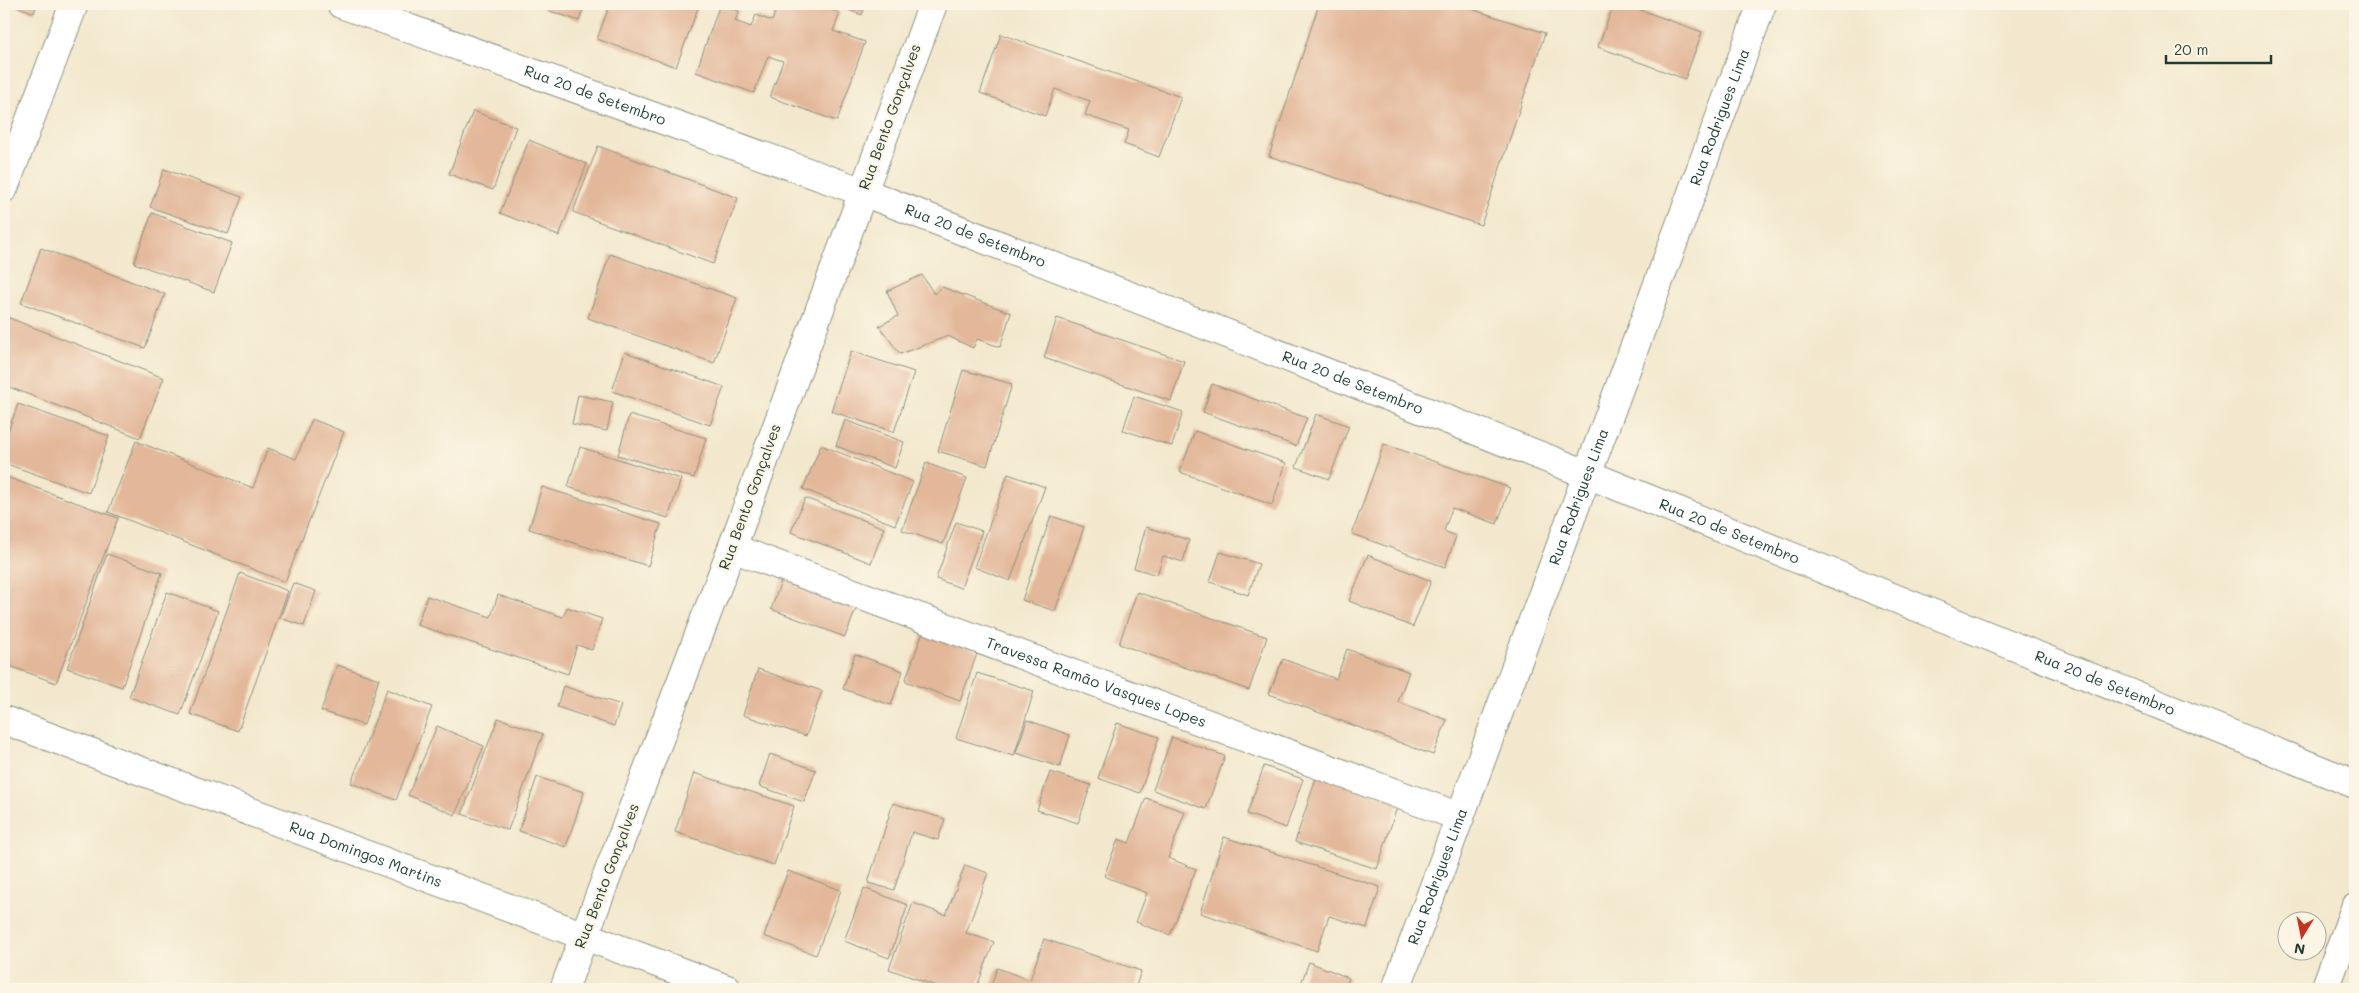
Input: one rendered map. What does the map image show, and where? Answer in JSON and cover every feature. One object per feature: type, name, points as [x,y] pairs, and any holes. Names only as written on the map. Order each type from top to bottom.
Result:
[{"type":"street","points":[[4,188],[74,4]]},
{"type":"street","name":"Rua 20 de Setembro","points":[[341,4],[863,192],[1587,474],[2355,784]]},
{"type":"street","name":"Rua Bento Gonçalves","points":[[564,989],[732,548],[933,4]]},
{"type":"street","name":"Rua Rodrigues Lima","points":[[1396,989],[1762,4]]},
{"type":"street","name":"Travessa Ramão Vasques Lopes","points":[[732,548],[1460,817]]},
{"type":"street","name":"Rua Domingos Martins","points":[[4,720],[727,989]]},
{"type":"street","points":[[2325,989],[2355,908]]},
{"type":"building","points":[[11,4],[37,4],[34,13]]},
{"type":"building","points":[[537,4],[585,4],[579,21],[536,6]]},
{"type":"building","points":[[610,4],[687,4],[698,8],[676,67],[597,39]]},
{"type":"building","points":[[720,4],[739,11],[735,21],[751,27],[756,15],[772,21],[778,4],[813,4],[840,13],[833,31],[865,42],[837,121],[770,97],[783,61],[768,56],[754,93],[696,72]]},
{"type":"building","points":[[833,4],[866,4],[862,15]]},
{"type":"building","points":[[1319,4],[1456,4],[1545,33],[1481,225],[1269,156]]},
{"type":"building","points":[[1614,4],[1624,4],[1702,32],[1685,79],[1598,47]]},
{"type":"building","points":[[1683,4],[1699,4],[1698,9]]},
{"type":"building","points":[[1001,34],[1181,97],[1159,157],[1124,144],[1129,130],[1085,115],[1090,101],[1055,89],[1045,116],[980,93]]},
{"type":"building","points":[[473,111],[516,127],[493,190],[449,174]]},
{"type":"building","points":[[529,140],[587,164],[559,236],[500,213]]},
{"type":"building","points":[[598,146],[738,198],[713,264],[573,212]]},
{"type":"building","points":[[164,169],[242,197],[228,234],[150,207]]},
{"type":"building","points":[[152,213],[232,243],[214,292],[134,263]]},
{"type":"building","points":[[41,248],[165,294],[145,348],[21,303]]},
{"type":"building","points":[[610,254],[737,298],[714,363],[588,318]]},
{"type":"building","points":[[922,275],[934,294],[942,287],[1011,313],[1000,347],[977,339],[973,348],[948,336],[900,354],[879,326],[898,316],[887,291]]},
{"type":"building","points":[[4,316],[164,378],[140,438],[4,385]]},
{"type":"building","points":[[1057,318],[1184,361],[1171,401],[1044,358]]},
{"type":"building","points":[[851,351],[914,372],[894,432],[831,411]]},
{"type":"building","points":[[625,352],[724,387],[710,425],[612,391]]},
{"type":"building","points":[[963,370],[1012,384],[987,466],[938,451]]},
{"type":"building","points":[[1212,384],[1307,418],[1296,446],[1203,412]]},
{"type":"building","points":[[578,395],[613,402],[607,431],[572,424]]},
{"type":"building","points":[[1134,396],[1183,412],[1172,446],[1123,430]]},
{"type":"building","points":[[18,404],[109,436],[89,493],[4,463],[4,442]]},
{"type":"building","points":[[1316,414],[1349,426],[1329,479],[1296,467]]},
{"type":"building","points":[[629,415],[706,438],[694,478],[618,455]]},
{"type":"building","points":[[312,419],[344,432],[285,582],[108,512],[136,441],[253,488],[268,448],[296,459]]},
{"type":"building","points":[[845,420],[904,442],[895,468],[836,446]]},
{"type":"building","points":[[1195,431],[1286,463],[1272,505],[1180,472]]},
{"type":"building","points":[[1384,444],[1510,488],[1497,524],[1452,508],[1444,531],[1456,536],[1445,567],[1352,534]]},
{"type":"building","points":[[821,445],[913,482],[895,525],[803,489]]},
{"type":"building","points":[[580,447],[681,479],[668,518],[568,487]]},
{"type":"building","points":[[926,463],[967,478],[943,544],[902,530]]},
{"type":"building","points":[[1008,474],[1045,487],[1010,581],[974,567]]},
{"type":"building","points":[[4,476],[118,518],[56,683],[4,664]]},
{"type":"building","points":[[542,487],[661,524],[648,566],[529,529]]},
{"type":"building","points":[[805,498],[884,528],[871,563],[791,532]]},
{"type":"building","points":[[1051,516],[1084,527],[1055,611],[1022,600]]},
{"type":"building","points":[[956,522],[982,531],[961,588],[936,579]]},
{"type":"building","points":[[1146,527],[1189,540],[1183,562],[1163,556],[1157,575],[1134,568]]},
{"type":"building","points":[[1220,552],[1259,564],[1248,595],[1210,582]]},
{"type":"building","points":[[107,554],[162,573],[122,687],[67,668]]},
{"type":"building","points":[[1368,555],[1431,581],[1413,627],[1349,601]]},
{"type":"building","points":[[240,573],[288,591],[238,731],[190,714]]},
{"type":"building","points":[[783,576],[858,604],[845,637],[771,609]]},
{"type":"building","points":[[293,583],[316,591],[304,626],[280,618]]},
{"type":"building","points":[[167,592],[218,611],[180,715],[129,697]]},
{"type":"building","points":[[1137,592],[1267,637],[1249,690],[1119,644]]},
{"type":"building","points":[[498,595],[563,617],[567,607],[602,619],[592,650],[577,645],[568,674],[417,625],[427,596],[491,617]]},
{"type":"building","points":[[923,632],[978,651],[960,701],[905,681]]},
{"type":"building","points":[[1347,649],[1409,672],[1398,702],[1447,720],[1433,755],[1269,694],[1283,659],[1336,679]]},
{"type":"building","points":[[855,654],[903,671],[891,705],[843,689]]},
{"type":"building","points":[[337,665],[379,679],[364,725],[321,711]]},
{"type":"building","points":[[758,669],[822,691],[806,736],[743,715]]},
{"type":"building","points":[[977,673],[1034,691],[1014,756],[956,738]]},
{"type":"building","points":[[563,686],[621,705],[614,726],[557,707]]},
{"type":"building","points":[[387,689],[432,707],[396,800],[351,783]]},
{"type":"building","points":[[498,718],[543,734],[508,830],[462,814]]},
{"type":"building","points":[[1027,720],[1070,735],[1060,767],[1016,753]]},
{"type":"building","points":[[1117,723],[1159,737],[1140,793],[1098,778]]},
{"type":"building","points":[[437,726],[484,746],[455,815],[408,795]]},
{"type":"building","points":[[1172,737],[1225,756],[1206,809],[1153,790]]},
{"type":"building","points":[[770,754],[816,770],[804,802],[759,786]]},
{"type":"building","points":[[1264,766],[1303,779],[1286,828],[1247,814]]},
{"type":"building","points":[[1050,772],[1091,785],[1078,823],[1037,810]]},
{"type":"building","points":[[694,773],[794,806],[774,865],[675,832]]},
{"type":"building","points":[[1317,775],[1399,801],[1377,869],[1295,842]]},
{"type":"building","points":[[537,777],[584,792],[566,847],[519,831]]},
{"type":"building","points":[[1146,798],[1185,812],[1168,858],[1196,869],[1170,935],[1136,922],[1147,893],[1104,876],[1118,839],[1129,843]]},
{"type":"building","points":[[893,803],[945,819],[938,840],[912,832],[894,890],[868,883]]},
{"type":"building","points":[[1224,837],[1380,887],[1367,928],[1329,916],[1317,951],[1200,913]]},
{"type":"building","points":[[965,865],[988,873],[966,933],[994,942],[976,989],[944,989],[889,969],[913,903],[946,915]]},
{"type":"building","points":[[788,871],[841,890],[816,955],[764,936]]},
{"type":"building","points":[[864,888],[908,905],[889,958],[844,941]]},
{"type":"building","points":[[1044,939],[1141,971],[1135,989],[990,989],[997,968],[1030,980]]},
{"type":"building","points":[[1309,962],[1349,978],[1345,989],[1299,989]]}]
